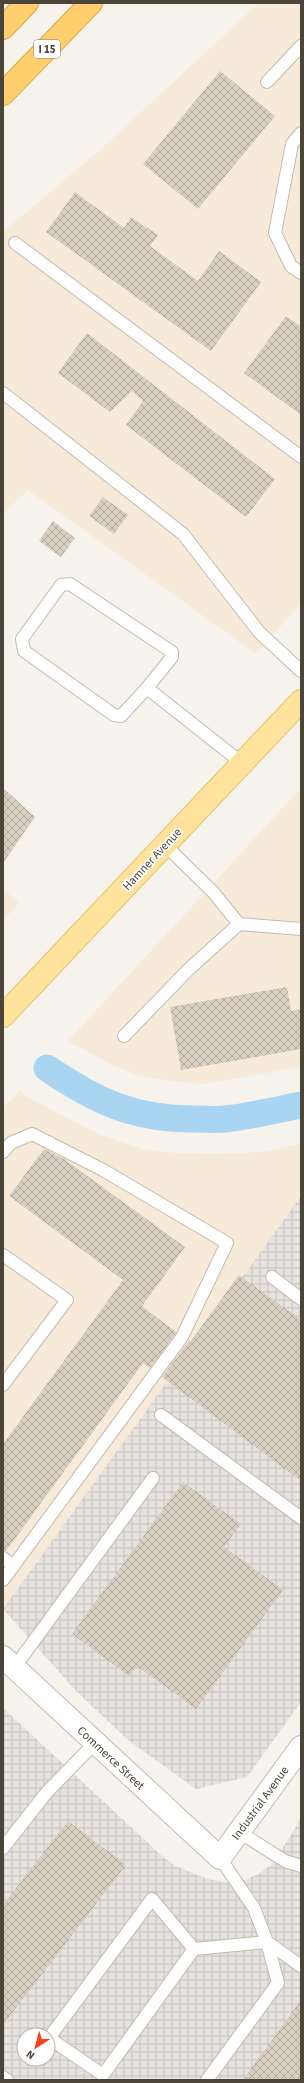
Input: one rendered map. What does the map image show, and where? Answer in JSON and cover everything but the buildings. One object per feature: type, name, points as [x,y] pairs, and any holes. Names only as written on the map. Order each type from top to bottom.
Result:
[{"type":"highway","points":[[3,28],[27,3]]},
{"type":"highway","name":"I 15","points":[[3,94],[91,3]]},
{"type":"main road","name":"Hamner Avenue","points":[[3,1016],[301,701]]},
{"type":"street","name":"Commerce Street","points":[[9,1663],[220,1858]]},
{"type":"street","name":"Industrial Avenue","points":[[220,1858],[301,1747]]},
{"type":"lane","points":[[267,82],[301,46]]},
{"type":"lane","points":[[301,133],[292,144],[275,233],[291,266],[301,273]]},
{"type":"lane","points":[[15,243],[301,457]]},
{"type":"lane","points":[[3,393],[183,534],[259,632],[301,671]]},
{"type":"lane","points":[[70,584],[172,652],[172,657],[147,688],[121,716],[114,715],[24,651],[22,639],[61,585],[70,584]]},
{"type":"lane","points":[[147,688],[242,763]]},
{"type":"lane","points":[[165,845],[213,892],[239,924],[301,929]]},
{"type":"lane","points":[[124,1036],[189,969],[239,924]]},
{"type":"lane","points":[[3,1152],[11,1143],[32,1134],[103,1170],[227,1243],[182,1337],[3,1580]]},
{"type":"lane","points":[[3,1255],[67,1300],[3,1385]]},
{"type":"lane","points":[[272,1277],[301,1299]]},
{"type":"lane","points":[[161,1415],[301,1518]]},
{"type":"lane","points":[[9,1663],[153,1478]]},
{"type":"lane","points":[[3,1558],[14,1566]]},
{"type":"lane","points":[[3,1848],[48,1792],[95,1743]]},
{"type":"lane","points":[[239,1832],[285,1861],[301,1866]]},
{"type":"lane","points":[[207,2080],[278,1983],[267,1942],[254,1908],[220,1858]]},
{"type":"lane","points":[[194,1949],[152,1899],[49,2038],[102,2075],[194,1949],[267,1942],[301,1966]]},
{"type":"lane","points":[[3,2077],[7,2080]]},
{"type":"shaded area","points":[[259,3],[301,3],[301,603],[256,654],[28,490],[3,514],[3,232],[101,149]]},
{"type":"shaded area","points":[[301,788],[301,1067],[202,1084],[172,1081],[140,1076],[112,1065],[68,1041]]},
{"type":"shaded area","points":[[3,890],[20,902],[3,920]]},
{"type":"shaded area","points":[[20,1091],[27,1097],[101,1135],[141,1149],[175,1153],[215,1154],[261,1152],[301,1144],[301,1196],[3,1609],[3,1108]]},
{"type":"shaded area","points":[[301,1196],[301,1702],[247,1777],[196,1789],[128,1740],[77,1692],[3,1609]]},
{"type":"shaded area","points":[[3,1708],[161,1855],[175,1866],[208,1879],[230,1883],[245,1880],[260,1873],[271,1865],[301,1817],[301,2080],[3,2080]]},
{"type":"waterway","points":[[47,1068],[65,1080],[100,1099],[135,1112],[153,1116],[222,1119],[254,1115],[301,1105]]}]
